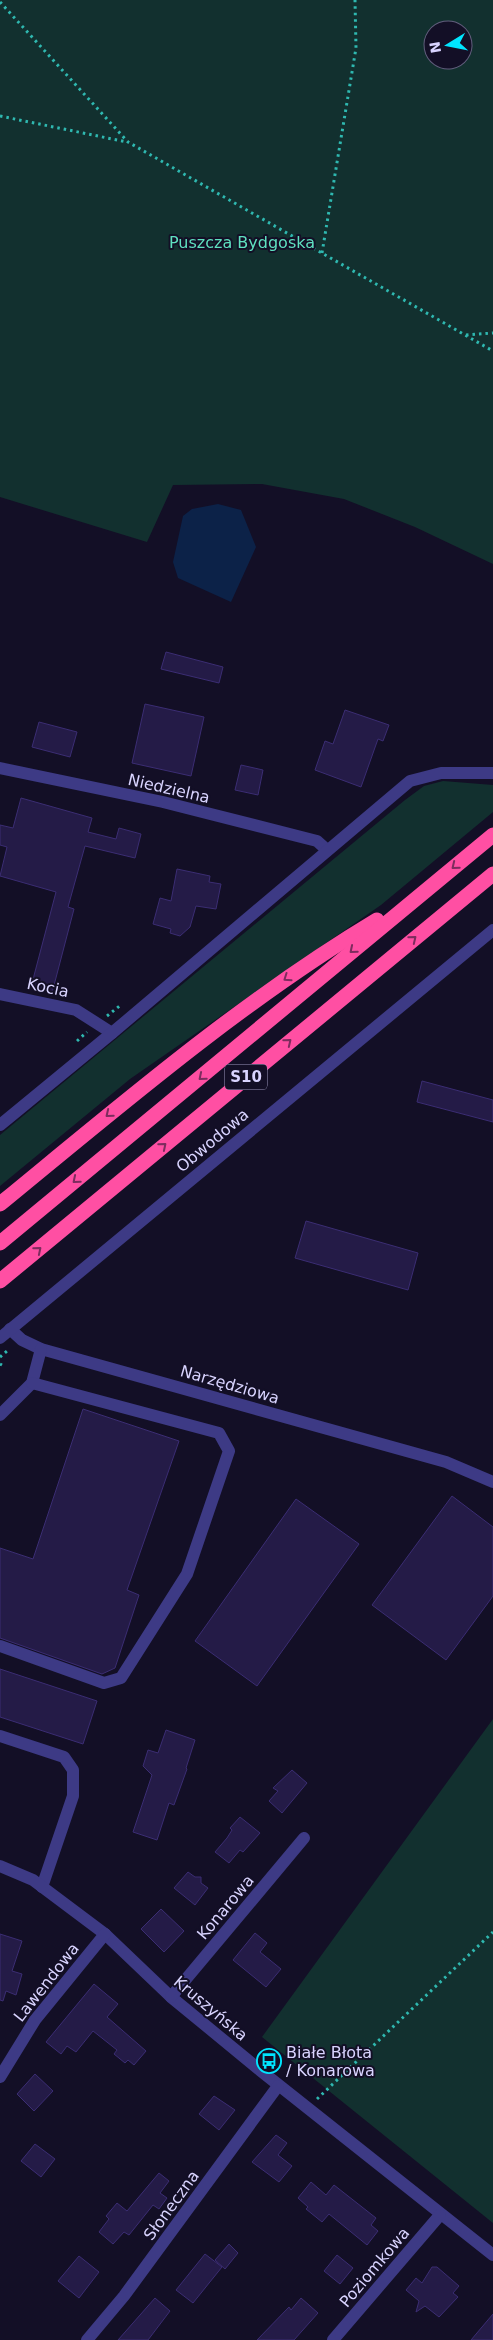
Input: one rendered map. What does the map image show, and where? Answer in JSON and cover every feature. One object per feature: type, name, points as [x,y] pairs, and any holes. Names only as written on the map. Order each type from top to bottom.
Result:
[{"type":"highway","name":"S10","points":[[0,1243],[493,835]]},
{"type":"highway","name":"S10","points":[[0,1281],[493,874]]},
{"type":"highway","points":[[0,1204],[147,1083],[243,1010],[330,948],[417,896]]},
{"type":"street","name":"Niedzielna","points":[[0,768],[163,802],[308,838],[318,841],[327,850]]},
{"type":"street","points":[[0,1125],[112,1034],[410,781],[440,773],[493,773]]},
{"type":"street","name":"Obwodowa","points":[[0,1338],[493,930]]},
{"type":"street","name":"Kocia","points":[[0,994],[76,1010],[112,1034]]},
{"type":"street","name":"Narzędziowa","points":[[10,1329],[22,1340],[42,1349],[446,1462],[493,1482]]},
{"type":"street","points":[[0,1415],[32,1383],[42,1349]]},
{"type":"street","points":[[0,1646],[104,1683],[120,1678],[187,1574],[229,1451],[219,1433],[32,1383]]},
{"type":"street","points":[[0,1736],[64,1756],[73,1770],[73,1796],[42,1887]]},
{"type":"street","name":"Konarowa","points":[[171,1997],[304,1838]]},
{"type":"street","name":"Kruszyńska","points":[[0,1866],[33,1880],[105,1934],[171,1997],[278,2086],[493,2255]]},
{"type":"street","name":"Lawendowa","points":[[0,2077],[35,2020],[105,1934]]},
{"type":"street","name":"Słoneczna","points":[[87,2340],[124,2296],[278,2086]]},
{"type":"street","name":"Poziomkowa","points":[[333,2340],[440,2215]]},
{"type":"path","points":[[322,253],[356,48],[355,0]]},
{"type":"path","points":[[0,2],[128,142],[493,351]]},
{"type":"path","points":[[0,116],[128,142]]},
{"type":"path","points":[[465,335],[493,333]]},
{"type":"path","points":[[308,2108],[493,1932]]},
{"type":"green space","name":"Puszcza Bydgoska","points":[[0,0],[493,0],[493,564],[415,527],[344,499],[262,484],[173,485],[147,542],[0,497]]},
{"type":"green space","points":[[443,781],[493,785],[493,812],[381,905],[130,1079],[0,1186],[0,1135],[405,800],[424,786]]},
{"type":"green space","points":[[493,1719],[493,2223],[262,2037]]},
{"type":"water","points":[[218,504],[241,510],[256,547],[231,602],[178,578],[173,562],[183,516],[192,509]]},
{"type":"building","points":[[166,652],[223,667],[219,683],[161,669]]},
{"type":"building","points":[[145,704],[204,717],[191,776],[132,763]]},
{"type":"building","points":[[345,710],[389,725],[383,741],[378,739],[361,787],[315,770],[325,741],[333,744]]},
{"type":"building","points":[[39,722],[77,732],[70,757],[32,747]]},
{"type":"building","points":[[241,765],[263,770],[258,795],[235,790]]},
{"type":"building","points":[[21,798],[92,818],[88,832],[116,839],[119,828],[141,834],[135,858],[85,846],[68,907],[74,909],[52,993],[31,987],[56,892],[0,876],[7,847],[0,845],[0,825],[13,828]]},
{"type":"building","points":[[177,869],[210,876],[209,882],[221,884],[216,909],[196,906],[190,927],[180,936],[170,933],[171,929],[153,924],[160,898],[171,901]]},
{"type":"building","points":[[422,1081],[493,1100],[493,1122],[417,1102]]},
{"type":"building","points":[[306,1221],[418,1253],[408,1290],[295,1258]]},
{"type":"building","points":[[83,1409],[179,1441],[127,1590],[139,1595],[115,1668],[102,1674],[0,1638],[0,1548],[33,1559]]},
{"type":"building","points":[[452,1496],[493,1527],[493,1596],[446,1660],[372,1605]]},
{"type":"building","points":[[296,1499],[359,1544],[257,1686],[195,1641]]},
{"type":"building","points":[[0,1669],[97,1701],[83,1744],[0,1717]]},
{"type":"building","points":[[166,1730],[195,1740],[174,1805],[169,1803],[157,1840],[133,1832],[152,1775],[143,1766],[148,1750],[158,1753]]},
{"type":"building","points":[[292,1770],[307,1783],[282,1813],[269,1801],[278,1791],[273,1788]]},
{"type":"building","points":[[240,1817],[260,1833],[243,1852],[240,1850],[229,1863],[215,1852],[232,1830],[230,1828]]},
{"type":"building","points":[[188,1872],[195,1877],[201,1877],[201,1883],[208,1888],[195,1905],[174,1888]]},
{"type":"building","points":[[161,1909],[184,1931],[164,1952],[141,1929]]},
{"type":"building","points":[[255,1933],[267,1943],[260,1952],[281,1969],[266,1987],[233,1960]]},
{"type":"building","points":[[0,1934],[22,1941],[12,1971],[22,1974],[16,1995],[6,1991],[3,2001],[0,2000]]},
{"type":"building","points":[[94,1984],[118,2004],[107,2017],[146,2051],[134,2065],[128,2060],[125,2063],[114,2054],[117,2050],[93,2031],[76,2052],[67,2046],[61,2054],[46,2042]]},
{"type":"building","points":[[35,2074],[53,2091],[34,2111],[17,2094]]},
{"type":"building","points":[[214,2096],[235,2110],[219,2130],[199,2114]]},
{"type":"building","points":[[276,2135],[287,2143],[278,2155],[292,2166],[279,2182],[252,2162]]},
{"type":"building","points":[[35,2144],[55,2159],[41,2177],[21,2161]]},
{"type":"building","points":[[159,2173],[169,2181],[160,2193],[167,2198],[159,2209],[153,2205],[129,2235],[124,2232],[113,2244],[99,2232],[109,2219],[106,2216],[117,2203],[127,2211]]},
{"type":"building","points":[[311,2182],[326,2195],[334,2185],[376,2218],[371,2225],[378,2231],[367,2245],[329,2214],[322,2222],[306,2209],[308,2207],[298,2198]]},
{"type":"building","points":[[229,2244],[238,2253],[225,2269],[215,2260]]},
{"type":"building","points":[[205,2254],[222,2267],[193,2303],[176,2290]]},
{"type":"building","points":[[337,2255],[353,2268],[340,2284],[324,2271]]},
{"type":"building","points":[[79,2256],[99,2272],[79,2298],[58,2281]]},
{"type":"building","points":[[432,2267],[437,2267],[459,2286],[453,2293],[458,2297],[439,2317],[425,2306],[416,2312],[419,2301],[406,2290],[416,2278],[422,2283]]},
{"type":"building","points":[[155,2298],[170,2311],[148,2340],[118,2340]]},
{"type":"building","points":[[301,2298],[318,2313],[294,2340],[257,2340],[289,2307],[291,2310]]},
{"type":"building","points":[[493,2314],[493,2340],[471,2340]]},
{"type":"place","name":"Białe Błota / Konarowa","points":[[269,2061]]}]
